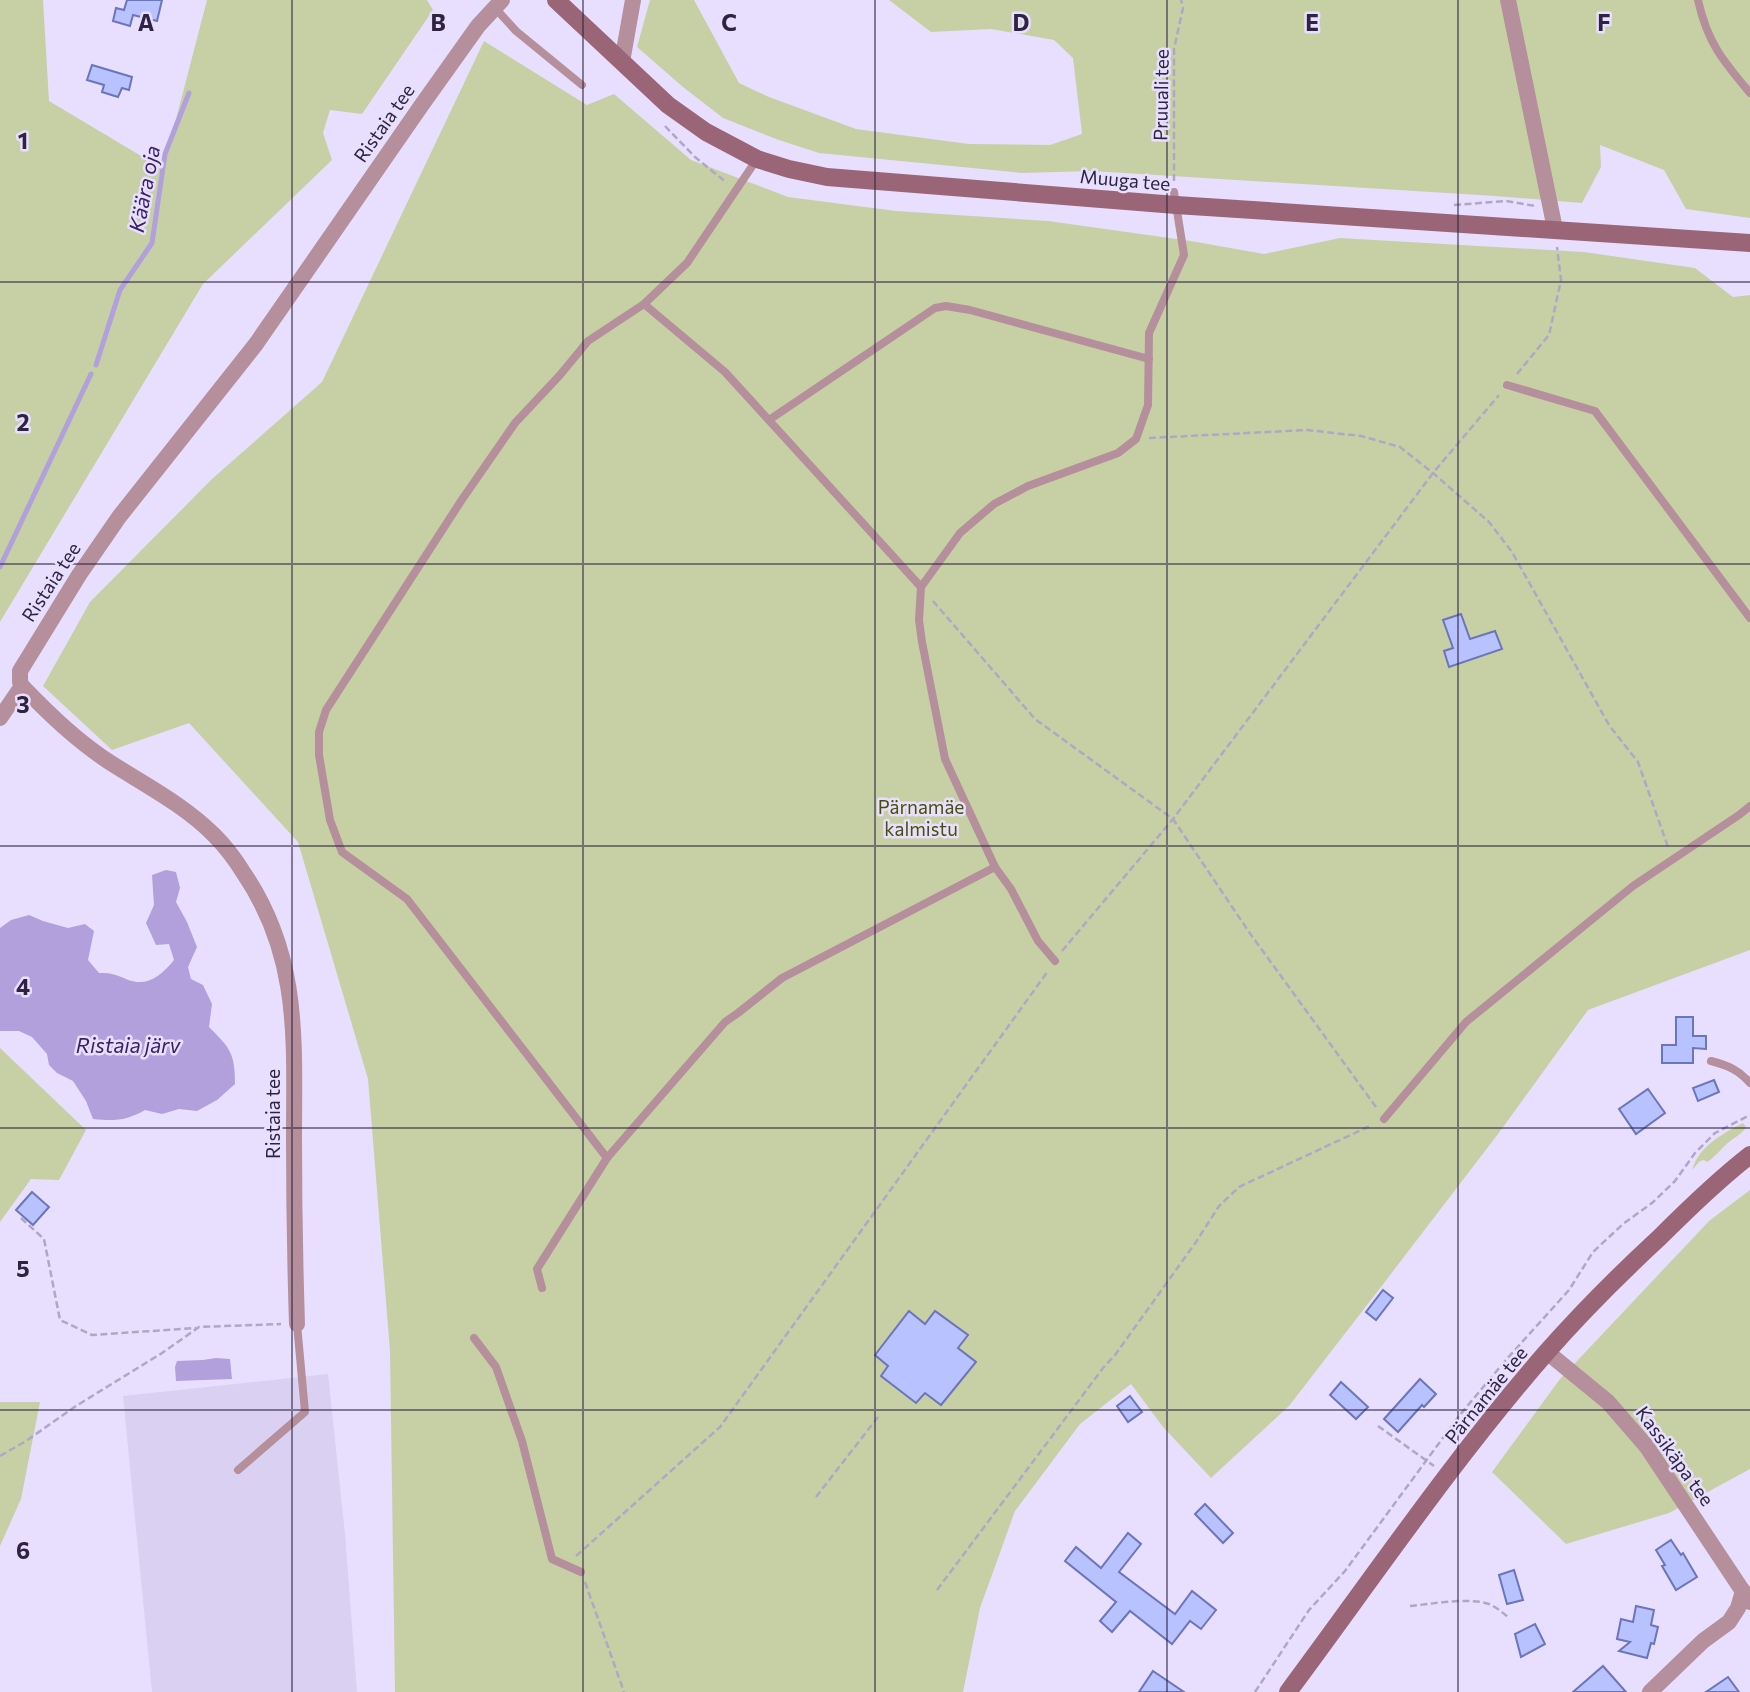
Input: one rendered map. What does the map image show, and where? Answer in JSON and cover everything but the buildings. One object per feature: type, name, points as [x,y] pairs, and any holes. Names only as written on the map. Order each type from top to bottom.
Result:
[{"type":"main road","name":"Muuga tee","points":[[556,0],[668,105],[706,132],[757,159],[827,177],[1175,199],[1750,243]]},
{"type":"main road","name":"Pärnamäe tee","points":[[1289,1692],[1448,1476],[1547,1352],[1613,1282],[1714,1184],[1750,1154]]},
{"type":"street","points":[[622,62],[633,0]]},
{"type":"street","points":[[1508,0],[1555,229]]},
{"type":"street","name":"Ristaia tee","points":[[297,1324],[294,1024],[288,976],[276,934],[249,880],[215,836],[173,802],[113,765],[73,736],[22,686],[20,671],[79,575],[119,517],[256,344],[478,26],[499,4]]},
{"type":"street","points":[[0,718],[22,686]]},
{"type":"street","name":"Kassikäpa tee","points":[[1547,1352],[1608,1402],[1647,1447],[1746,1596]]},
{"type":"street","points":[[1650,1692],[1703,1641],[1728,1622],[1746,1596]]},
{"type":"lane","points":[[1698,0],[1702,22],[1713,44],[1750,93]]},
{"type":"lane","points":[[499,4],[516,31],[582,85]]},
{"type":"lane","points":[[607,1158],[407,900],[342,852],[330,820],[319,755],[319,732],[326,710],[461,500],[515,423],[588,341],[644,304],[687,263],[757,159]]},
{"type":"lane","points":[[1055,961],[1038,941],[1011,889],[995,867],[945,759],[922,642],[919,620],[921,587],[960,533],[994,504],[1028,486],[1118,453],[1136,439],[1148,405],[1149,332],[1184,255],[1175,199]]},
{"type":"lane","points":[[644,304],[725,372],[921,587]]},
{"type":"lane","points":[[769,420],[935,308],[946,306],[971,310],[1149,359]]},
{"type":"lane","points":[[1507,384],[1595,411],[1750,618]]},
{"type":"lane","points":[[1384,1119],[1466,1022],[1633,886],[1750,806]]},
{"type":"lane","points":[[542,1288],[537,1269],[607,1158],[724,1022],[782,978],[995,867]]},
{"type":"lane","points":[[1711,1061],[1729,1066],[1744,1075],[1750,1083]]},
{"type":"lane","points":[[238,1470],[305,1412],[297,1324]]},
{"type":"lane","points":[[474,1338],[496,1367],[505,1392],[522,1441],[552,1559],[581,1572]]},
{"type":"path","name":"Pruuali tee","points":[[1175,199],[1174,49],[1183,8],[1181,0]]},
{"type":"path","points":[[659,119],[695,157],[736,190]]},
{"type":"path","points":[[1446,206],[1506,201],[1551,209]]},
{"type":"path","points":[[624,1692],[575,1556],[720,1427],[1055,961],[1173,819],[1433,472],[1549,335],[1561,279],[1555,229]]},
{"type":"path","points":[[1136,439],[1321,431],[1361,436],[1400,447],[1433,472],[1489,523],[1513,552],[1608,725],[1638,762],[1665,841],[1674,859]]},
{"type":"path","points":[[921,587],[1035,719],[1173,819],[1249,932],[1384,1119],[1239,1187],[1219,1206],[1115,1355],[937,1590]]},
{"type":"path","points":[[21,1218],[44,1239],[60,1320],[92,1335],[199,1327],[297,1324]]},
{"type":"path","points":[[0,1456],[199,1327]]},
{"type":"path","points":[[816,1497],[878,1417]]},
{"type":"path","points":[[1378,1426],[1448,1476]]},
{"type":"path","points":[[1410,1606],[1462,1601],[1488,1604],[1508,1617]]},
{"type":"shaded area","points":[[328,1374],[345,1534],[357,1692],[152,1692],[123,1396]]},
{"type":"green space","points":[[0,0],[43,0],[49,101],[163,169],[207,0],[427,0],[433,10],[362,114],[330,110],[323,133],[332,160],[203,284],[0,622]]},
{"type":"green space","points":[[650,0],[694,0],[739,83],[856,129],[969,144],[1050,145],[1082,134],[1073,58],[1054,40],[991,29],[931,32],[889,0],[1750,0],[1750,218],[1686,209],[1664,170],[1600,145],[1601,167],[1582,203],[1091,171],[1022,173],[819,153],[723,118],[637,47]]},
{"type":"green space","name":"Pärnamäe kalmistu","points":[[484,41],[587,105],[614,94],[691,160],[788,197],[896,211],[1048,221],[1264,254],[1340,238],[1584,252],[1695,268],[1733,297],[1750,295],[1750,950],[1588,1010],[1498,1134],[1289,1406],[1211,1478],[1163,1427],[1131,1384],[1080,1424],[1015,1511],[980,1608],[963,1692],[395,1692],[390,1351],[368,1079],[298,842],[189,723],[112,750],[43,686],[90,602],[212,479],[322,382]]},
{"type":"green space","points":[[0,1048],[86,1130],[59,1180],[31,1179],[0,1222]]},
{"type":"green space","points":[[1743,1123],[1746,1127],[1740,1134],[1710,1160],[1700,1161],[1692,1170],[1706,1147],[1719,1136]]},
{"type":"green space","points":[[1750,1190],[1750,1469],[1669,1513],[1566,1544],[1492,1472],[1560,1379],[1709,1221]]},
{"type":"green space","points":[[0,1402],[40,1402],[21,1499],[0,1546]]},
{"type":"water","name":"Ristaia järv","points":[[166,870],[176,872],[180,888],[176,902],[197,947],[188,967],[191,979],[203,985],[212,1004],[209,1027],[230,1052],[235,1084],[217,1100],[197,1111],[179,1109],[162,1114],[145,1110],[120,1119],[93,1119],[86,1101],[73,1081],[57,1073],[49,1065],[47,1054],[32,1037],[19,1031],[0,1031],[0,928],[11,920],[29,915],[68,928],[85,924],[94,931],[88,960],[99,973],[141,982],[153,979],[174,960],[169,944],[156,945],[146,923],[154,905],[152,875]]},
{"type":"water","points":[[230,1359],[232,1379],[176,1381],[177,1361]]},
{"type":"waterway","name":"Käära oja","points":[[96,365],[120,290],[152,243],[165,154],[189,93]]},
{"type":"waterway","name":"Käära oja","points":[[0,567],[91,374]]}]
